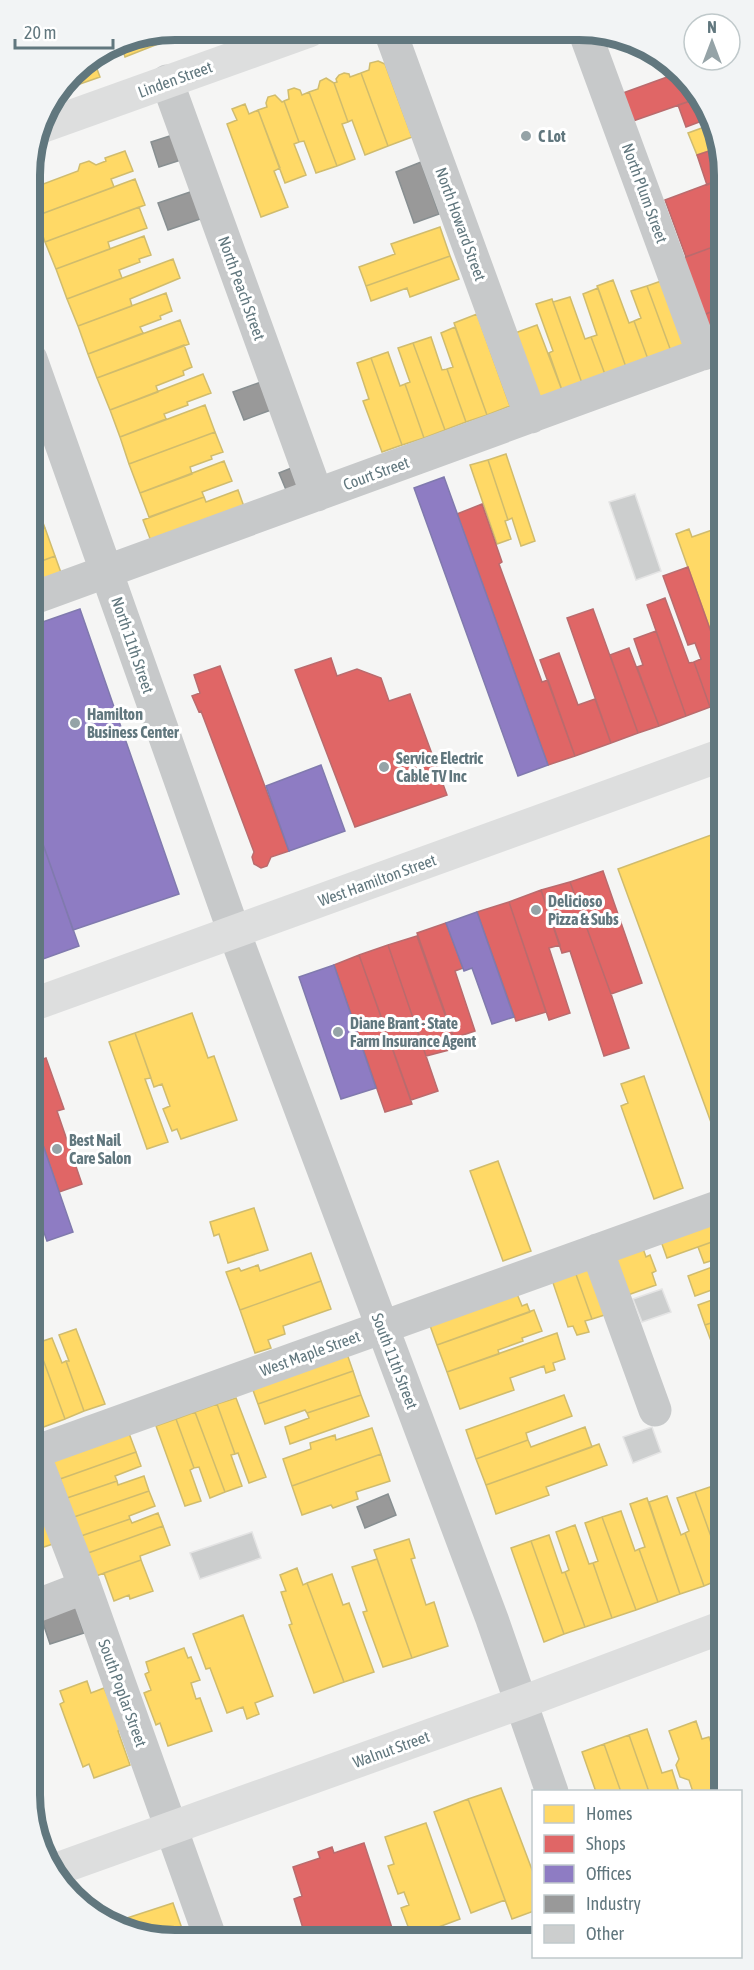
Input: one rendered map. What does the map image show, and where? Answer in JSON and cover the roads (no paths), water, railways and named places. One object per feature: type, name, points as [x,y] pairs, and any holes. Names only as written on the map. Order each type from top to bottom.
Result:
[{"type":"main road","name":"Linden Street","points":[[51,123],[281,41]]},
{"type":"main road","name":"West Hamilton Street","points":[[40,1002],[714,758]]},
{"type":"main road","name":"Walnut Street","points":[[62,1867],[520,1703],[713,1631]]},
{"type":"street","name":"North Howard Street","points":[[393,40],[531,417]]},
{"type":"street","name":"North Plum Street","points":[[588,41],[712,350]]},
{"type":"street","name":"North Peach Street","points":[[167,81],[317,495]]},
{"type":"street","name":"Court Street","points":[[41,596],[712,350]]},
{"type":"street","name":"North 11th Street","points":[[41,396],[108,572],[234,932]]},
{"type":"street","name":"South 11th Street","points":[[234,932],[492,1619],[552,1790]]},
{"type":"street","name":"West Maple Street","points":[[40,1449],[713,1208]]},
{"type":"street","points":[[597,1250],[655,1410]]},
{"type":"street","name":"South Poplar Street","points":[[40,1471],[85,1587],[207,1930]]},
{"type":"street","points":[[40,1604],[85,1587]]},
{"type":"place","name":"C Lot","points":[[526,136]]},
{"type":"place","name":"Hamilton Business Center","points":[[75,723]]},
{"type":"place","name":"Service Electric Cable TV Inc","points":[[384,767]]},
{"type":"place","name":"Delicioso Pizza & Subs","points":[[536,910]]},
{"type":"place","name":"Diane Brant - State Farm Insurance Agent","points":[[338,1032]]},
{"type":"place","name":"Best Nail Care Salon","points":[[57,1149]]}]
